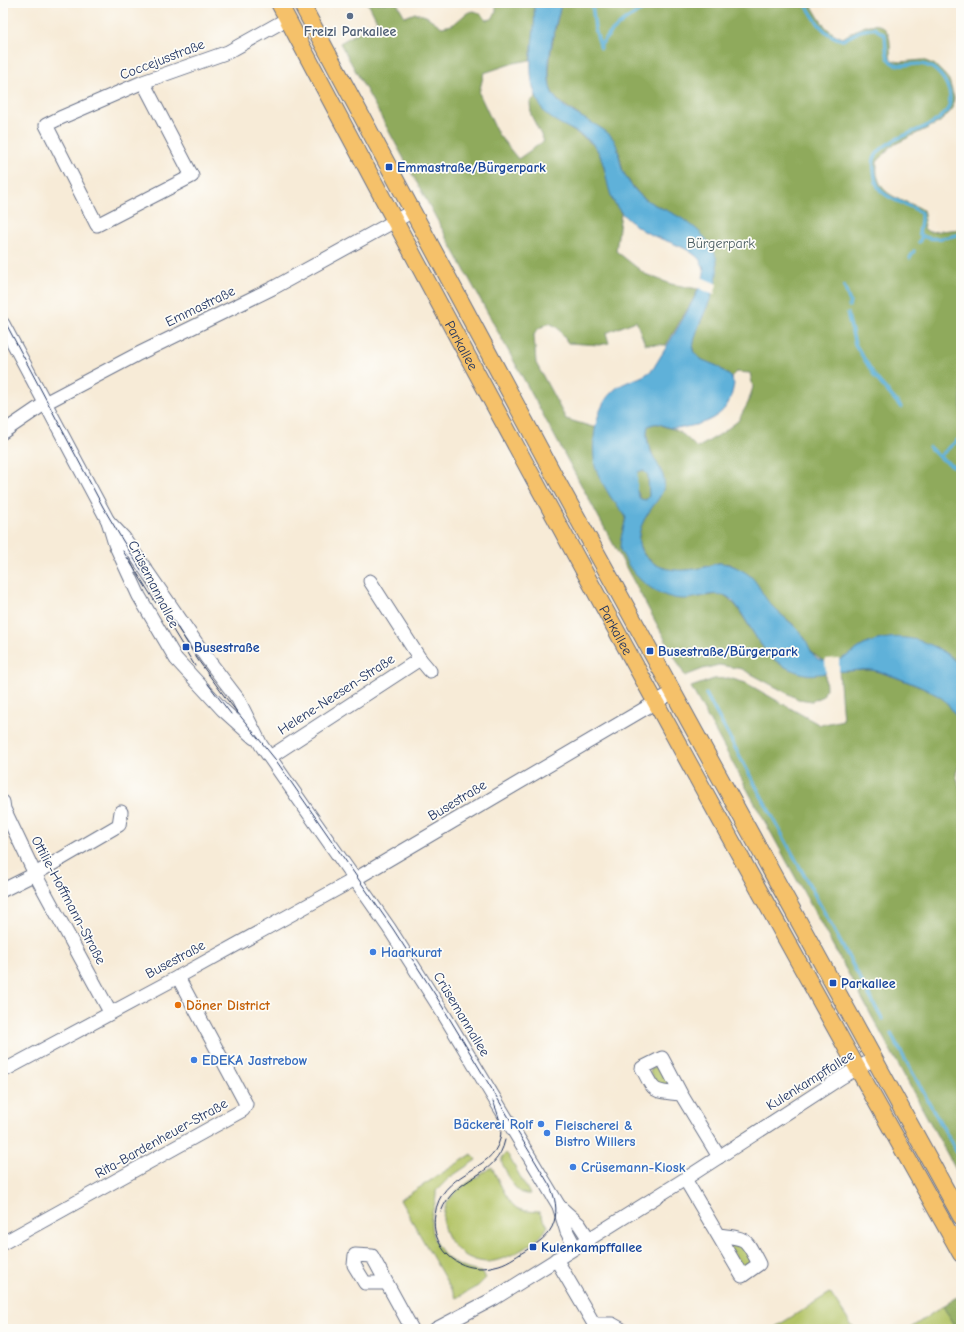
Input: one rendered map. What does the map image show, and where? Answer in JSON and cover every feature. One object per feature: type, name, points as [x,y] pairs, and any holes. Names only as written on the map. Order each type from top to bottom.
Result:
[{"type":"main road","name":"Parkallee","points":[[279,3],[395,221],[656,702],[961,1254]]},
{"type":"main road","name":"Parkallee","points":[[301,3],[554,477],[961,1217]]},
{"type":"street","name":"Coccejusstraße","points":[[143,82],[192,176],[97,225],[46,125],[143,82],[228,52],[287,19]]},
{"type":"street","name":"Emmastraße","points":[[3,432],[45,403],[136,355],[273,288],[413,211]]},
{"type":"street","name":"Crüsemannallee","points":[[3,324],[108,521],[115,544],[129,571],[139,596],[176,659],[223,710],[261,745],[270,756],[389,928],[443,1012],[559,1206],[567,1232],[575,1247]]},
{"type":"street","name":"Crüsemannallee","points":[[108,521],[124,538],[203,652],[238,699],[261,745]]},
{"type":"street","points":[[370,581],[420,659],[430,671]]},
{"type":"street","name":"Helene-Neesen-Straße","points":[[270,756],[420,659]]},
{"type":"street","name":"Busestraße","points":[[3,1071],[110,1012],[178,977],[355,879],[673,692]]},
{"type":"street","name":"Ottilie-Hoffmann-Straße","points":[[3,802],[4,808],[35,874],[110,1012]]},
{"type":"street","points":[[3,890],[35,874],[120,825],[121,812]]},
{"type":"street","name":"Rita-Bardenheuer-Straße","points":[[3,1243],[244,1110],[246,1104],[178,977]]},
{"type":"street","name":"Kulenkampffallee","points":[[436,1329],[495,1298],[874,1059]]},
{"type":"street","points":[[681,1094],[719,1157]]},
{"type":"street","points":[[685,1179],[719,1235]]},
{"type":"street","name":"Crüsemannallee","points":[[559,1206],[579,1224],[588,1239]]},
{"type":"street","points":[[556,1259],[595,1326],[612,1324],[621,1329]]},
{"type":"street","points":[[386,1283],[412,1329]]},
{"type":"green space","points":[[368,3],[397,3],[405,17],[415,13],[426,16],[442,27],[452,25],[468,12],[472,11],[481,14],[486,20],[492,19],[496,12],[496,5],[498,3],[534,3],[535,26],[530,60],[514,63],[484,73],[479,93],[498,134],[518,159],[544,141],[531,115],[530,102],[536,96],[546,114],[596,147],[602,160],[612,199],[621,213],[616,251],[645,274],[671,284],[698,289],[666,345],[645,344],[636,321],[606,333],[609,343],[599,345],[568,343],[557,327],[549,323],[538,329],[534,335],[536,363],[566,419],[596,428],[594,450],[610,496],[624,513],[626,518],[620,549],[707,596],[716,594],[727,597],[737,607],[769,656],[783,666],[807,674],[825,672],[826,689],[823,696],[812,701],[798,699],[742,669],[719,665],[685,676],[340,43],[377,21]]},
{"type":"green space","name":"Bürgerpark","points":[[561,3],[810,3],[823,24],[831,32],[843,38],[866,26],[878,25],[883,27],[889,35],[891,60],[900,62],[923,60],[935,65],[949,80],[954,98],[952,110],[940,122],[891,146],[877,162],[877,176],[881,185],[890,195],[923,210],[925,220],[923,228],[929,232],[961,229],[961,667],[956,661],[936,647],[864,645],[839,661],[823,661],[811,652],[805,639],[794,625],[766,600],[750,576],[730,564],[718,563],[701,568],[680,571],[660,568],[645,556],[638,543],[640,528],[648,512],[659,497],[652,453],[647,437],[648,426],[659,424],[673,429],[684,436],[697,448],[719,435],[738,421],[748,403],[753,387],[750,373],[736,372],[731,377],[717,366],[699,359],[693,351],[693,340],[713,292],[717,264],[710,244],[667,211],[651,203],[640,195],[623,172],[618,148],[580,116],[556,99],[550,88],[549,71],[551,50]]},
{"type":"green space","points":[[643,470],[648,475],[649,496],[646,500],[641,499],[635,487],[634,477],[638,472]]},
{"type":"green space","points":[[872,670],[923,688],[943,698],[955,713],[961,725],[961,760],[956,774],[961,793],[961,1179],[691,687],[714,679],[729,678],[746,683],[820,725],[843,720],[839,671]]},
{"type":"green space","points":[[659,1065],[673,1087],[660,1087],[650,1073],[651,1069]]},
{"type":"green space","points":[[506,1153],[530,1194],[521,1193],[512,1183],[502,1162],[502,1158]]},
{"type":"green space","points":[[472,1154],[476,1160],[449,1178],[436,1191],[436,1199],[431,1218],[432,1232],[435,1242],[446,1257],[463,1267],[482,1272],[486,1278],[478,1286],[456,1298],[400,1200]]},
{"type":"green space","points":[[492,1167],[505,1193],[514,1206],[522,1210],[539,1212],[548,1226],[541,1236],[523,1249],[508,1257],[486,1262],[474,1260],[464,1255],[455,1247],[448,1238],[444,1228],[443,1217],[446,1207],[455,1192]]},
{"type":"green space","points":[[730,1242],[745,1247],[752,1263],[745,1267],[741,1266],[728,1246]]},
{"type":"green space","points":[[830,1293],[854,1329],[772,1329]]},
{"type":"green space","points":[[961,1295],[961,1329],[956,1329],[943,1306]]},
{"type":"green space","points":[[943,1306],[956,1329],[909,1329]]},
{"type":"water","points":[[534,3],[561,3],[552,41],[549,64],[549,80],[553,95],[567,108],[610,135],[616,143],[623,172],[636,191],[650,203],[676,215],[687,222],[705,237],[716,257],[717,275],[715,286],[694,340],[693,351],[700,359],[717,366],[731,377],[734,384],[732,392],[726,407],[706,422],[680,428],[672,428],[658,424],[648,426],[648,443],[662,473],[664,486],[660,497],[646,517],[641,528],[639,534],[639,545],[641,551],[657,565],[671,570],[703,568],[723,563],[731,565],[749,575],[771,605],[801,633],[816,658],[819,660],[829,662],[840,660],[864,645],[877,640],[890,638],[916,640],[940,650],[961,667],[961,725],[949,706],[939,696],[910,682],[887,674],[869,670],[805,674],[782,665],[760,644],[737,606],[729,597],[716,594],[689,599],[666,596],[649,587],[629,567],[620,548],[626,518],[610,496],[595,466],[594,436],[598,416],[607,398],[617,387],[644,376],[653,369],[691,304],[703,279],[704,271],[702,263],[689,251],[651,235],[635,225],[626,217],[610,194],[604,167],[600,154],[596,148],[586,138],[558,123],[543,110],[533,87],[531,70]],"holes":[[[643,470],[648,475],[649,496],[646,500],[640,499],[635,487],[634,477],[638,472]]]},
{"type":"pier","points":[[701,277],[717,284],[714,295],[697,287]]},
{"type":"pier","points":[[839,658],[839,673],[826,674],[825,659]]},
{"type":"waterway","points":[[592,3],[595,29],[601,48]]},
{"type":"waterway","points":[[600,46],[612,31],[626,19],[650,6],[659,3]]},
{"type":"waterway","points":[[805,3],[820,26],[830,35],[843,40],[860,31],[874,28],[885,35],[887,56],[890,61],[897,65],[926,65],[941,75],[949,91],[950,97],[948,108],[941,117],[931,124],[905,135],[881,149],[874,159],[875,179],[879,189],[886,195],[921,213],[919,233],[923,236],[933,239],[961,234]]},
{"type":"waterway","points":[[919,242],[922,236]]},
{"type":"waterway","points":[[910,258],[914,251]]},
{"type":"waterway","points":[[844,286],[850,302],[849,306]]},
{"type":"waterway","points":[[848,313],[855,344],[876,378],[901,407]]},
{"type":"waterway","points":[[939,457],[961,437]]},
{"type":"waterway","points":[[929,447],[939,457],[961,471]]},
{"type":"waterway","points":[[635,491],[636,471]]},
{"type":"waterway","points":[[706,694],[882,1019]]},
{"type":"waterway","points":[[891,1034],[961,1160]]},
{"type":"tram line","points":[[3,318],[103,507],[123,541],[198,660],[225,697],[275,759],[393,929],[436,996],[550,1186],[555,1199],[556,1213],[552,1227],[546,1235],[534,1245],[507,1262],[487,1268],[479,1268],[463,1265],[450,1257],[444,1251],[438,1241],[434,1226],[434,1219],[439,1200],[446,1189],[487,1159],[495,1150],[500,1139],[501,1129],[493,1101]]},
{"type":"tram line","points":[[123,551],[156,603]]},
{"type":"tram line","points":[[173,630],[195,666]]},
{"type":"tram line","points":[[208,684],[231,714]]},
{"type":"tram line","points":[[441,1212],[447,1200],[455,1191],[485,1170],[493,1162],[500,1153],[505,1140]]},
{"type":"place","name":"Freizi Parkallee","points":[[350,16]]},
{"type":"place","name":"Emmastraße/Bürgerpark","points":[[389,167]]},
{"type":"place","name":"Busestraße","points":[[186,647]]},
{"type":"place","name":"Busestraße/Bürgerpark","points":[[650,651]]},
{"type":"place","name":"Haarkurat","points":[[373,952]]},
{"type":"place","name":"Parkallee","points":[[833,983]]},
{"type":"place","name":"Döner District","points":[[178,1005]]},
{"type":"place","name":"EDEKA Jastrebow","points":[[194,1060]]},
{"type":"place","name":"Bäckerei Rolf","points":[[541,1124]]},
{"type":"place","name":"Fleischerei & Bistro Willers","points":[[547,1133]]},
{"type":"place","name":"Crüsemann-Kiosk","points":[[573,1167]]},
{"type":"place","name":"Kulenkampffallee","points":[[533,1247]]}]
